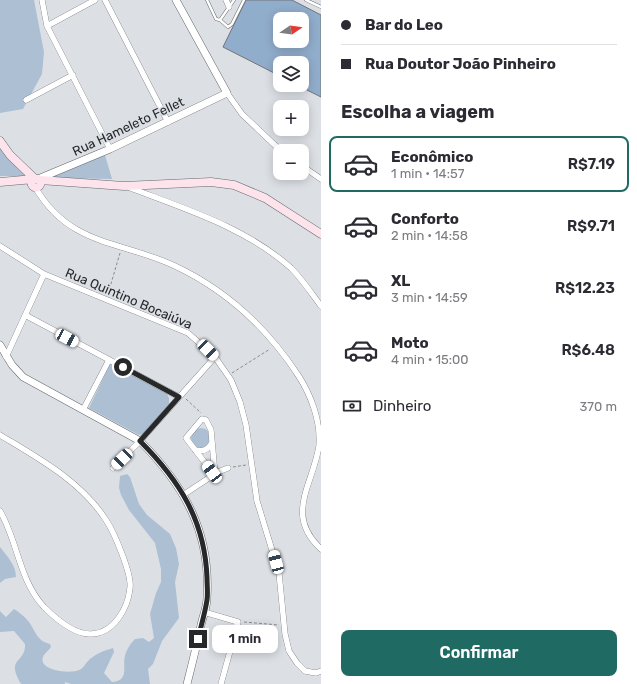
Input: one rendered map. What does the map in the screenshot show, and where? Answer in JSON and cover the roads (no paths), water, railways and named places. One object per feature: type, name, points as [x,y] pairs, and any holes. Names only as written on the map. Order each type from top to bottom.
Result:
[{"type":"main road","points":[[0,141],[10,155],[35,181]]},
{"type":"main road","points":[[1,182],[35,181],[124,186],[211,182],[234,185],[265,198],[321,234]]},
{"type":"street","points":[[42,0],[47,26],[110,149]]},
{"type":"street","points":[[47,26],[95,0]]},
{"type":"street","points":[[105,0],[168,122]]},
{"type":"street","points":[[176,0],[227,93],[242,114],[274,144]]},
{"type":"street","points":[[226,0],[229,7]]},
{"type":"street","points":[[26,100],[73,75]]},
{"type":"street","name":"Rua Hameleto Fellet","points":[[35,181],[110,149],[227,93]]},
{"type":"street","points":[[309,171],[321,179]]},
{"type":"street","points":[[35,181],[52,213],[68,226],[87,236],[174,265],[199,278],[231,300],[256,321],[276,346],[298,375],[309,396],[319,427],[319,445],[314,466],[302,502],[302,513],[305,528],[312,540],[321,549]]},
{"type":"street","points":[[124,186],[214,220],[270,251],[292,270],[321,306]]},
{"type":"street","name":"Rua Quintino Bocaiúva","points":[[0,246],[44,274],[188,333],[215,357],[228,376],[240,402],[246,425],[250,464],[257,501],[279,573],[285,626],[290,651],[297,663],[305,671],[316,673],[321,671]]},
{"type":"street","points":[[6,356],[44,274]]},
{"type":"street","points":[[25,316],[180,396]]},
{"type":"street","points":[[0,345],[6,356],[23,377],[84,408],[140,441],[154,455],[194,512],[206,556],[207,599],[187,684]]},
{"type":"street","points":[[113,468],[140,441],[215,357]]},
{"type":"street","points":[[84,408],[109,360]]},
{"type":"street","points":[[206,420],[212,441],[214,475],[186,438],[206,420]]},
{"type":"street","points":[[0,435],[54,467],[87,498],[106,520],[124,557],[131,587],[124,612],[104,631],[90,634],[73,629],[44,607],[26,582],[11,534],[0,511]]},
{"type":"street","points":[[194,450],[200,451],[207,449],[212,441]]},
{"type":"street","points":[[183,495],[214,475],[228,468]]},
{"type":"street","points":[[204,612],[238,622],[222,684]]},
{"type":"lane","points":[[207,0],[216,18],[226,26],[230,27],[244,0]]},
{"type":"lane","points":[[220,20],[234,0]]},
{"type":"lane","points":[[306,0],[321,8]]}]
